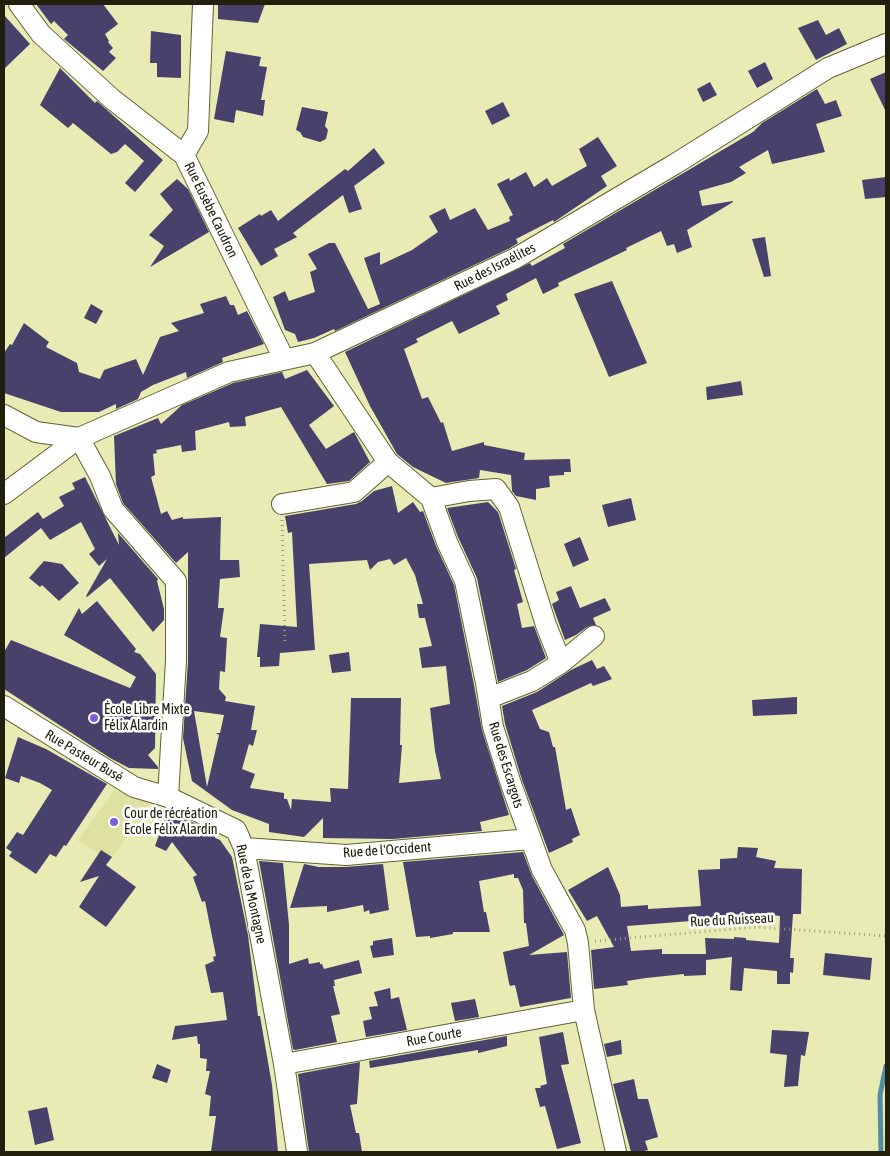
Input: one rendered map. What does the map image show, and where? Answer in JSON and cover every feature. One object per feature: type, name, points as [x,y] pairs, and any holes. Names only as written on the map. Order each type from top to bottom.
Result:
[{"type":"street","name":"Rue Eusèbe Caudron","points":[[19,4],[41,34],[112,99],[184,155],[284,358]]},
{"type":"street","points":[[184,155],[198,131],[203,4]]},
{"type":"street","name":"Rue des Israélites","points":[[4,494],[79,438],[229,372],[284,358],[315,353],[516,258],[675,164],[828,68],[886,44]]},
{"type":"street","points":[[315,353],[388,462],[431,498],[469,491],[496,489],[509,507],[546,625],[561,663]]},
{"type":"street","points":[[4,415],[36,432],[79,438],[100,476],[113,509],[176,581],[176,660],[168,797]]},
{"type":"street","points":[[282,504],[354,492],[388,462]]},
{"type":"street","name":"Rue des Escargots","points":[[431,498],[446,542],[465,581],[493,727],[530,839],[542,870],[575,930],[578,943],[584,1010],[616,1152]]},
{"type":"street","points":[[488,698],[532,681],[561,663],[594,636]]},
{"type":"street","name":"Rue Pasteur Busé","points":[[4,706],[134,787],[168,797]]},
{"type":"street","name":"Rue de la Montagne","points":[[168,797],[236,830],[244,848],[284,1064],[297,1152]]},
{"type":"street","name":"Rue de l'Occident","points":[[244,848],[346,855],[530,839]]},
{"type":"street","name":"Rue Courte","points":[[284,1064],[584,1010]]},
{"type":"path","points":[[282,504],[285,644]]},
{"type":"path","name":"Rue du Ruisseau","points":[[578,943],[757,927],[886,936]]},
{"type":"shaded area","name":"Cour de récréation Ecole Félix Alardin","points":[[114,790],[150,803],[110,861],[78,841]]},
{"type":"building","points":[[36,4],[103,4],[118,24],[105,34],[113,48],[109,52],[116,58],[103,71],[64,39],[68,35],[54,21],[51,24]]},
{"type":"building","points":[[218,4],[265,4],[258,23],[218,19]]},
{"type":"building","points":[[4,15],[30,44],[4,69]]},
{"type":"building","points":[[818,20],[826,35],[839,28],[847,44],[816,60],[798,28]]},
{"type":"building","points":[[151,31],[181,35],[181,78],[157,77],[157,63],[150,63]]},
{"type":"building","points":[[226,51],[261,57],[259,66],[267,67],[261,100],[265,100],[263,116],[236,110],[234,123],[214,119]]},
{"type":"building","points":[[765,62],[773,79],[757,88],[748,71]]},
{"type":"building","points":[[60,68],[95,103],[97,101],[163,160],[135,192],[125,183],[144,161],[125,144],[117,152],[111,154],[73,123],[68,128],[40,105]]},
{"type":"building","points":[[886,72],[886,112],[870,79]]},
{"type":"building","points":[[710,82],[717,95],[703,102],[697,89]]},
{"type":"building","points":[[817,89],[825,104],[836,100],[842,116],[816,124],[825,152],[772,164],[768,150],[739,167],[746,173],[731,182],[699,191],[702,206],[733,202],[687,230],[692,247],[677,253],[674,244],[667,246],[661,231],[626,248],[627,250],[558,283],[559,286],[543,294],[536,278],[506,294],[508,300],[496,306],[500,314],[459,334],[452,321],[416,339],[418,342],[404,349],[422,399],[428,397],[441,423],[443,422],[452,451],[484,442],[484,445],[525,453],[524,460],[570,459],[571,472],[564,472],[564,475],[549,476],[550,487],[536,489],[536,500],[516,496],[512,491],[511,475],[480,470],[479,478],[446,483],[413,467],[397,454],[370,406],[345,352],[530,263],[532,266],[565,248],[563,244],[753,132],[762,123]]},
{"type":"building","points":[[503,102],[510,116],[492,125],[485,111]]},
{"type":"building","points":[[302,107],[328,112],[325,126],[328,130],[326,139],[320,142],[303,137],[296,130]]},
{"type":"building","points":[[598,137],[617,166],[601,176],[607,186],[554,222],[553,220],[516,239],[518,243],[510,248],[335,331],[334,329],[314,338],[298,342],[295,334],[285,330],[273,297],[285,291],[289,301],[315,292],[310,272],[317,269],[308,254],[329,243],[335,243],[368,309],[380,304],[364,258],[380,252],[380,265],[412,250],[438,232],[429,216],[445,208],[450,220],[475,208],[488,230],[510,221],[509,217],[513,215],[497,184],[509,178],[510,181],[526,172],[534,187],[547,178],[552,186],[587,166],[579,149]]},
{"type":"building","points":[[374,148],[385,163],[354,186],[362,209],[349,213],[343,195],[293,233],[297,237],[274,249],[278,256],[261,266],[238,228],[260,214],[261,216],[271,210],[278,221],[345,169],[348,171]]},
{"type":"building","points":[[886,177],[886,197],[865,199],[862,180]]},
{"type":"building","points":[[177,179],[188,189],[209,232],[150,267],[164,246],[149,235],[173,210],[160,194]]},
{"type":"building","points":[[765,237],[771,276],[764,277],[752,239]]},
{"type":"building","points":[[612,281],[647,363],[609,377],[574,294]]},
{"type":"building","points":[[226,296],[230,305],[234,305],[238,315],[247,311],[264,344],[222,358],[223,362],[187,378],[186,372],[153,385],[141,392],[138,399],[116,409],[116,404],[99,412],[61,412],[4,393],[4,353],[10,344],[12,345],[24,323],[49,342],[46,347],[77,363],[79,372],[100,379],[104,370],[136,359],[143,375],[160,337],[179,331],[171,323],[204,313],[200,304]]},
{"type":"building","points":[[91,304],[103,311],[96,324],[84,318]]},
{"type":"building","points":[[307,370],[334,406],[309,425],[326,449],[354,432],[370,462],[349,481],[327,484],[281,407],[245,417],[246,426],[230,427],[229,422],[195,431],[196,450],[182,452],[181,445],[156,450],[157,453],[153,454],[155,475],[151,477],[161,514],[167,511],[172,520],[183,517],[183,519],[221,517],[220,560],[239,560],[240,577],[220,579],[218,608],[224,608],[220,637],[227,638],[225,672],[220,671],[219,689],[226,697],[225,701],[255,706],[251,730],[257,730],[253,746],[249,744],[242,769],[255,774],[250,788],[284,793],[284,799],[287,799],[291,810],[292,799],[331,802],[330,788],[348,789],[351,698],[401,698],[400,745],[402,745],[399,783],[441,779],[435,751],[430,708],[450,704],[446,666],[422,668],[419,648],[432,646],[425,618],[419,618],[417,604],[423,604],[415,575],[406,558],[394,565],[390,559],[378,562],[370,570],[367,560],[309,564],[315,650],[280,653],[279,666],[260,667],[260,657],[257,657],[260,624],[297,627],[292,532],[288,533],[285,516],[356,504],[374,491],[392,486],[398,513],[413,502],[420,512],[423,511],[436,546],[454,585],[482,730],[509,815],[480,822],[482,831],[393,839],[323,838],[323,818],[304,837],[269,832],[269,824],[232,810],[192,781],[183,738],[188,661],[188,552],[176,563],[123,503],[116,484],[114,436],[158,418],[161,424],[182,405],[233,383],[282,372],[285,379]],"holes":[[[194,711],[224,715],[220,733],[216,733],[219,735],[207,787]]]},
{"type":"building","points":[[741,381],[743,395],[707,400],[706,387]]},
{"type":"building","points":[[85,477],[119,545],[118,533],[158,579],[164,609],[164,620],[153,632],[110,578],[86,596],[107,559],[99,566],[89,554],[95,549],[81,522],[50,540],[41,528],[4,558],[4,538],[38,512],[43,519],[64,506],[59,497],[75,489],[72,483]]},
{"type":"building","points":[[631,498],[636,520],[608,527],[602,505]]},
{"type":"building","points":[[488,502],[498,512],[516,569],[514,570],[523,602],[517,604],[522,628],[534,626],[546,658],[527,670],[498,682],[477,578],[447,508]]},
{"type":"building","points":[[580,537],[589,560],[573,567],[564,544]]},
{"type":"building","points":[[44,561],[62,564],[79,583],[59,601],[42,585],[40,587],[29,578]]},
{"type":"building","points":[[571,586],[580,608],[605,598],[611,610],[593,618],[596,625],[587,627],[565,640],[552,604],[559,600],[556,592]]},
{"type":"building","points":[[97,601],[136,649],[134,652],[140,654],[156,674],[155,748],[148,755],[158,769],[129,768],[110,758],[4,689],[4,652],[11,640],[130,688],[136,677],[64,635],[79,608],[82,614]]},
{"type":"building","points":[[349,652],[351,671],[332,673],[329,655]]},
{"type":"building","points":[[592,660],[597,669],[604,666],[612,679],[593,686],[591,683],[532,710],[540,729],[549,732],[553,747],[555,747],[566,810],[571,808],[580,835],[572,839],[573,842],[549,853],[522,780],[505,724],[502,706],[537,692],[571,670]]},
{"type":"building","points":[[797,697],[797,714],[753,716],[752,700]]},
{"type":"building","points":[[18,737],[46,749],[107,784],[66,846],[64,845],[56,857],[50,854],[36,874],[9,856],[12,852],[6,848],[17,832],[23,835],[52,790],[21,776],[19,783],[5,778]]},
{"type":"building","points":[[168,810],[214,833],[215,838],[220,840],[232,857],[248,935],[258,1016],[260,1016],[272,1085],[278,1152],[211,1152],[216,1116],[209,1116],[211,1096],[205,1094],[210,1071],[206,1071],[207,1059],[200,1058],[200,1044],[198,1044],[197,1036],[172,1040],[175,1026],[227,1020],[223,992],[211,993],[205,965],[214,961],[213,957],[216,956],[205,901],[202,902],[193,877],[197,875],[172,842],[166,851],[155,846]]},
{"type":"building","points":[[738,847],[758,848],[756,857],[776,861],[774,868],[802,869],[801,914],[793,914],[790,958],[794,958],[793,973],[790,972],[790,984],[777,984],[777,971],[744,968],[742,991],[730,990],[732,957],[706,960],[706,975],[684,976],[684,974],[646,978],[627,981],[628,985],[594,989],[591,950],[614,947],[597,916],[587,921],[568,890],[608,867],[620,895],[621,907],[648,905],[648,909],[701,906],[698,870],[720,869],[720,859],[737,858]],"holes":[[[755,913],[780,916],[779,943],[734,937],[734,939],[705,938],[706,954],[662,954],[662,949],[631,951],[627,926],[755,916]]]},
{"type":"building","points":[[101,850],[112,857],[106,865],[136,887],[106,927],[79,907],[99,876],[80,882]]},
{"type":"building","points":[[523,852],[532,876],[564,935],[529,955],[567,952],[571,998],[520,1007],[515,985],[510,986],[509,983],[503,952],[529,946],[526,923],[524,923],[523,890],[518,878],[514,878],[514,874],[479,881],[484,912],[486,912],[490,932],[453,932],[453,934],[430,938],[430,936],[416,937],[403,862]]},
{"type":"building","points":[[259,861],[283,863],[289,925],[289,964],[308,958],[309,964],[320,962],[324,969],[359,960],[362,973],[334,980],[335,986],[333,986],[340,1014],[331,1016],[337,1042],[293,1049]]},
{"type":"building","points":[[304,864],[319,867],[345,867],[383,864],[389,910],[370,914],[369,910],[364,912],[363,905],[327,912],[327,906],[290,908]]},
{"type":"building","points":[[392,938],[394,955],[373,958],[370,946],[373,945],[373,941]]},
{"type":"building","points":[[825,953],[872,958],[870,980],[823,975]]},
{"type":"building","points":[[390,988],[391,999],[399,997],[407,1030],[366,1037],[363,1021],[372,1019],[369,1007],[378,1006],[374,992]]},
{"type":"building","points":[[475,999],[479,1017],[455,1021],[451,1003]]},
{"type":"building","points":[[772,1030],[809,1032],[805,1056],[801,1055],[798,1086],[784,1087],[787,1055],[770,1053]]},
{"type":"building","points":[[563,1032],[569,1064],[561,1065],[581,1143],[557,1149],[545,1106],[540,1107],[535,1088],[541,1088],[540,1086],[547,1084],[539,1037]]},
{"type":"building","points":[[507,1036],[507,1046],[478,1053],[478,1050],[370,1068],[369,1061]]},
{"type":"building","points":[[621,1040],[622,1054],[607,1057],[604,1044]]},
{"type":"building","points":[[360,1062],[357,1104],[350,1105],[356,1133],[359,1133],[362,1152],[309,1152],[298,1074]]},
{"type":"building","points":[[157,1064],[171,1070],[167,1083],[152,1078]]},
{"type":"building","points":[[634,1079],[638,1099],[648,1099],[658,1137],[645,1141],[648,1150],[640,1152],[631,1152],[613,1084]]},
{"type":"building","points":[[47,1107],[54,1140],[35,1145],[28,1111]]},
{"type":"waterway","points":[[881,1152],[880,1095],[886,1066]]},
{"type":"place","name":"École Libre Mixte Félix Alardin","points":[[94,718]]},
{"type":"place","name":"Cour de récréation Ecole Félix Alardin","points":[[114,822]]}]
